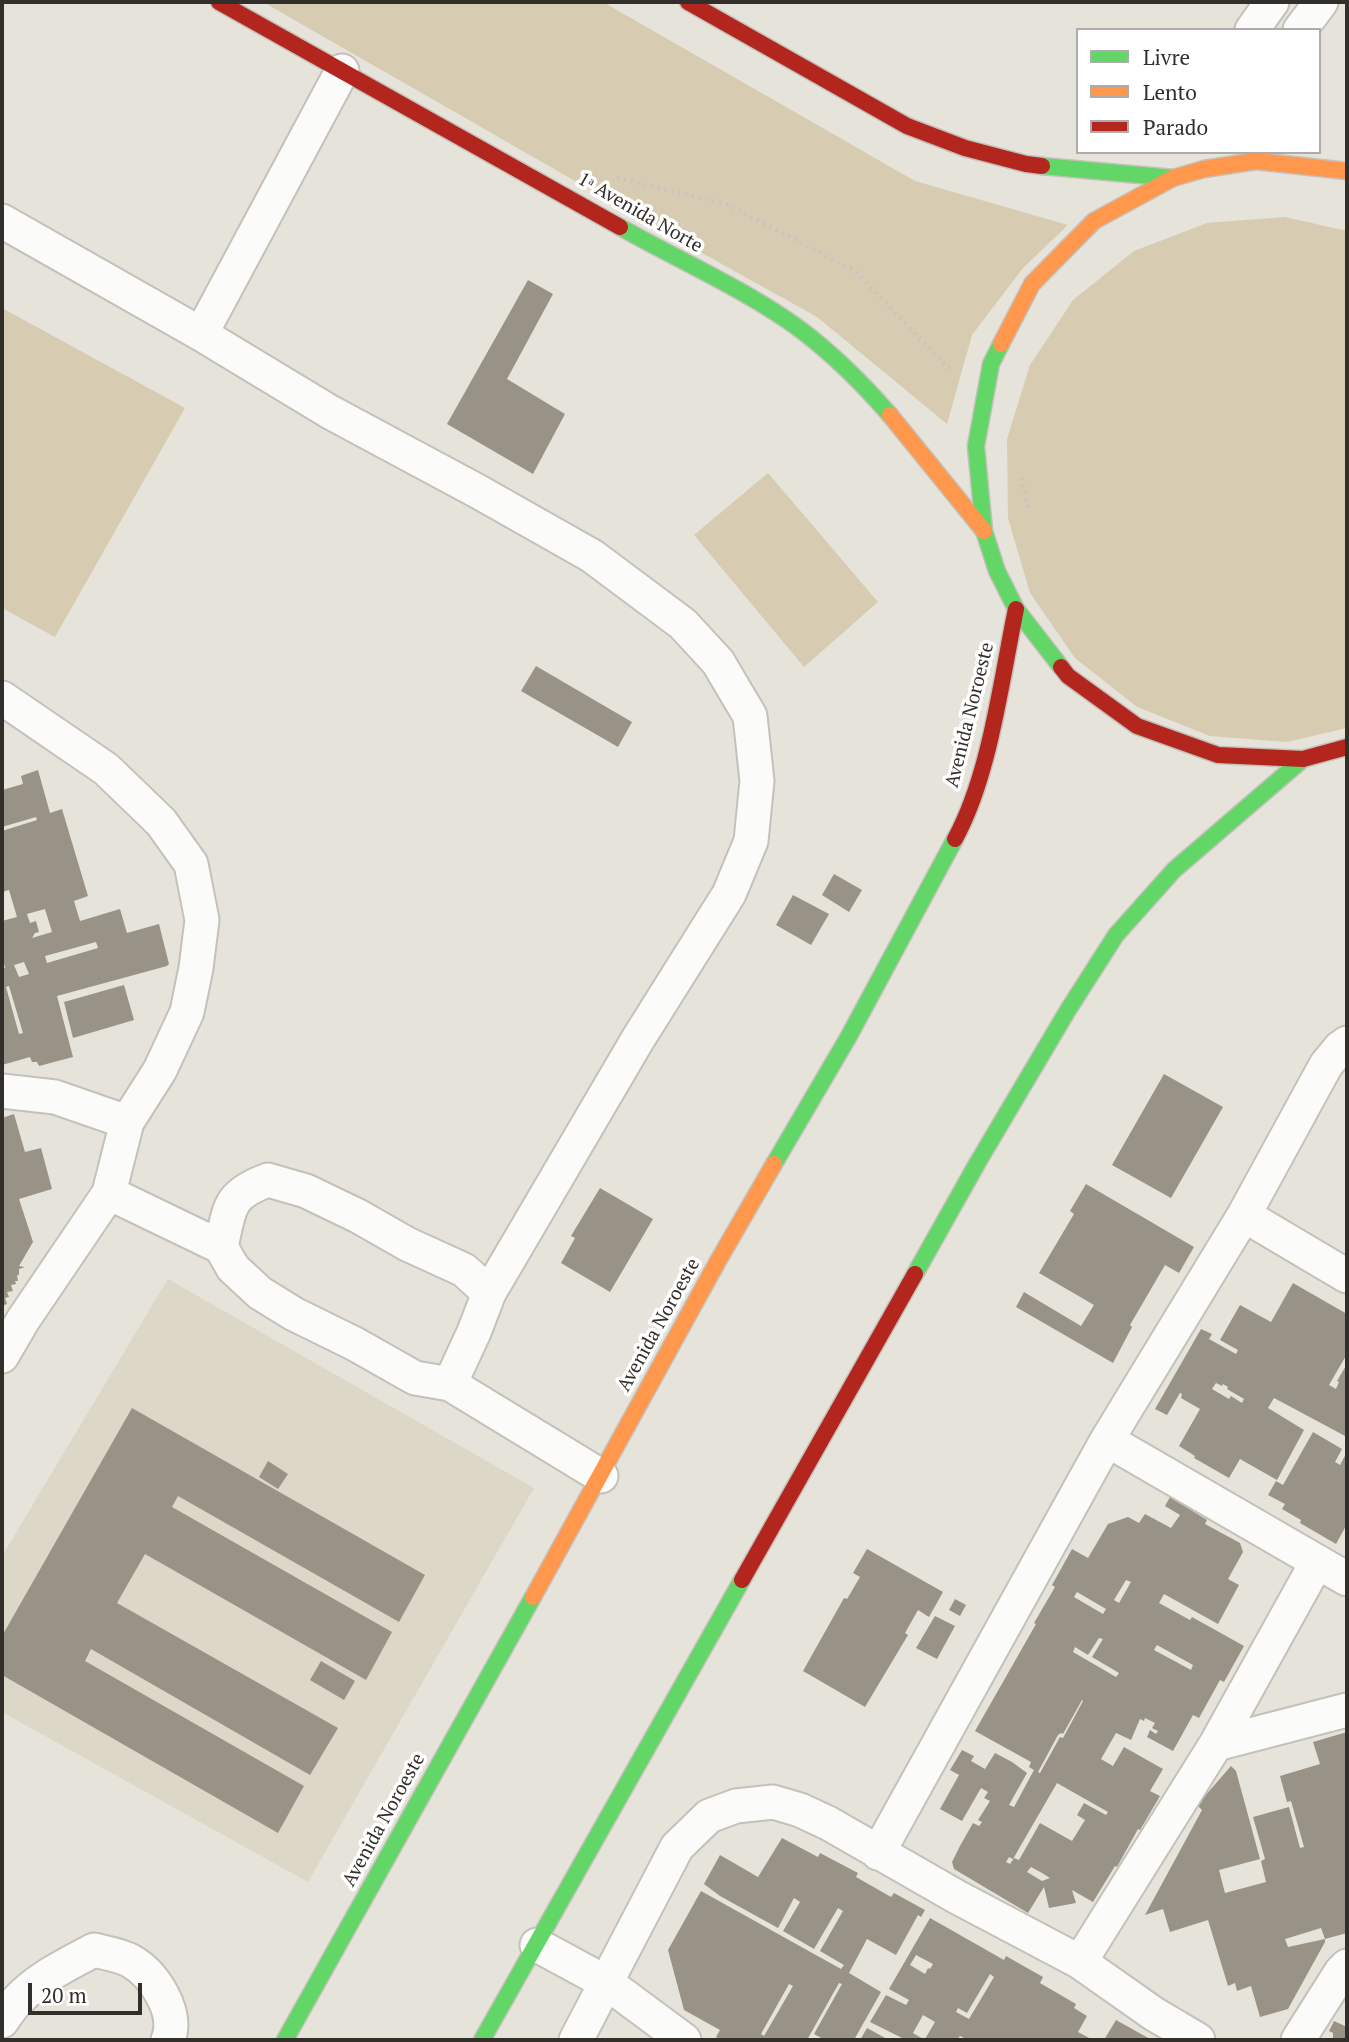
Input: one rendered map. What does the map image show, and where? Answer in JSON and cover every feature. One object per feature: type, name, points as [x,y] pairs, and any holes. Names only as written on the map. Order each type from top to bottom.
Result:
[{"type":"street","name":"1ᵃ Avenida Norte","points":[[219,2],[471,140],[778,314],[819,344],[862,383],[984,531]]},
{"type":"street","points":[[688,2],[907,126],[965,148],[1026,164],[1194,167],[1256,157],[1347,171]]},
{"type":"street","points":[[1253,28],[1272,2]]},
{"type":"street","points":[[1302,28],[1321,2]]},
{"type":"street","points":[[201,334],[342,71]]},
{"type":"street","points":[[1194,167],[1094,221],[1032,284],[991,364],[976,446],[984,531],[997,571],[1016,609],[1068,676],[1137,726],[1218,755],[1303,759],[1347,747]]},
{"type":"street","points":[[2,221],[201,334],[330,412],[592,556],[683,624],[718,662],[750,716],[757,781],[751,841],[729,894],[638,1039],[489,1293],[450,1384]]},
{"type":"street","name":"Avenida Noroeste","points":[[285,2040],[601,1476],[718,1261],[849,1036],[964,823],[987,752],[1016,609]]},
{"type":"street","points":[[2,698],[106,769],[161,822],[191,864],[202,920],[187,1012],[160,1070],[127,1122],[110,1193],[23,1320],[2,1356]]},
{"type":"street","points":[[482,2040],[978,1162],[1116,935],[1174,870],[1303,759]]},
{"type":"street","points":[[878,1853],[1107,1440],[1244,1215],[1326,1065],[1347,1042]]},
{"type":"street","points":[[2,1091],[55,1097],[127,1122]]},
{"type":"street","points":[[221,1247],[232,1203],[252,1186],[268,1180],[306,1191],[407,1244],[464,1270],[489,1293]]},
{"type":"street","points":[[110,1193],[221,1247],[233,1268],[260,1293],[294,1314],[415,1378],[450,1384],[601,1476]]},
{"type":"street","points":[[1244,1215],[1347,1276]]},
{"type":"street","points":[[1107,1440],[1347,1579]]},
{"type":"street","points":[[1080,1962],[1216,1744],[1317,1562]]},
{"type":"street","points":[[1216,1744],[1347,1710]]},
{"type":"street","points":[[576,2040],[677,1847],[709,1816],[736,1805],[773,1802],[800,1810],[828,1823],[878,1853],[1080,1962],[1154,2014],[1198,2040]]},
{"type":"street","points":[[537,1945],[607,1983],[684,2040]]},
{"type":"street","points":[[2,2021],[19,1998],[38,1983],[58,1968],[94,1950],[130,1960],[147,1972],[168,2009],[171,2033],[169,2040]]},
{"type":"street","points":[[1298,2040],[1347,1966]]},
{"type":"street","points":[[297,2020],[298,2040]]},
{"type":"path","points":[[609,176],[726,204],[855,271],[948,368]]},
{"type":"shaded area","points":[[263,2],[603,2],[915,181],[1068,225],[1023,268],[972,335],[947,424],[817,317]]},
{"type":"shaded area","points":[[1285,217],[1347,231],[1347,728],[1287,742],[1210,736],[1137,707],[1075,658],[1030,593],[1008,518],[1007,439],[1030,365],[1073,300],[1134,251],[1207,223]]},
{"type":"shaded area","points":[[2,308],[185,408],[55,637],[2,608]]},
{"type":"shaded area","points":[[768,473],[878,602],[804,667],[694,535]]},
{"type":"shaded area","points":[[168,1279],[534,1488],[308,1882],[2,1712],[2,1556]]},
{"type":"building","points":[[528,280],[553,294],[507,379],[565,414],[533,474],[447,424]]},
{"type":"building","points":[[536,666],[632,722],[618,747],[521,691]]},
{"type":"building","points":[[38,770],[50,813],[62,809],[88,896],[74,901],[80,921],[120,909],[127,933],[159,924],[169,964],[57,996],[73,1057],[39,1066],[37,1062],[32,1062],[30,1057],[2,1065],[2,969],[5,968],[2,964],[2,921],[17,917],[9,890],[2,892],[2,831],[37,820],[36,817],[2,827],[2,790],[23,784],[21,776]],"holes":[[[45,909],[52,932],[32,938],[39,932],[36,921],[30,923],[27,914]],[[96,942],[98,948],[47,963],[45,956]],[[24,962],[29,974],[19,977],[14,965]],[[9,986],[23,1033],[19,1034],[6,987]]]},
{"type":"building","points":[[834,874],[862,890],[849,912],[822,895]]},
{"type":"building","points":[[793,895],[829,914],[811,945],[776,925]]},
{"type":"building","points":[[124,985],[134,1020],[73,1038],[64,1002]]},
{"type":"building","points":[[1164,1074],[1223,1107],[1171,1198],[1112,1165]]},
{"type":"building","points":[[14,1114],[25,1152],[41,1148],[52,1189],[19,1199],[33,1242],[19,1266],[25,1267],[19,1269],[18,1281],[11,1285],[13,1291],[7,1292],[7,1304],[2,1306],[2,1118]]},
{"type":"building","points":[[1086,1184],[1194,1247],[1179,1273],[1165,1265],[1130,1325],[1132,1327],[1113,1363],[1016,1307],[1024,1292],[1081,1326],[1094,1305],[1039,1273],[1074,1214],[1070,1211]]},
{"type":"building","points":[[600,1188],[653,1219],[610,1292],[561,1263],[575,1238],[571,1236]]},
{"type":"building","points":[[1293,1283],[1347,1314],[1347,1354],[1329,1385],[1336,1389],[1339,1382],[1337,1381],[1347,1364],[1347,1437],[1274,1398],[1268,1408],[1304,1430],[1277,1480],[1240,1459],[1229,1478],[1179,1446],[1200,1409],[1181,1398],[1180,1393],[1167,1415],[1155,1409],[1201,1329],[1212,1334],[1209,1339],[1236,1354],[1238,1350],[1220,1340],[1240,1305],[1271,1322]],"holes":[[[1216,1383],[1222,1386],[1223,1384],[1244,1399],[1242,1403],[1212,1389]]]},
{"type":"building","points":[[132,1408],[425,1575],[399,1622],[178,1496],[172,1507],[392,1632],[366,1680],[145,1554],[117,1603],[338,1728],[310,1775],[91,1649],[85,1661],[304,1786],[278,1833],[2,1675],[2,1636]]},
{"type":"building","points":[[1313,1432],[1342,1449],[1335,1462],[1340,1465],[1347,1452],[1347,1524],[1336,1544],[1300,1523],[1301,1520],[1282,1509],[1285,1504],[1268,1495],[1276,1481],[1283,1485]]},
{"type":"building","points":[[268,1461],[288,1474],[278,1489],[259,1477]]},
{"type":"building","points":[[1170,1497],[1207,1520],[1205,1524],[1240,1543],[1243,1552],[1228,1579],[1239,1585],[1218,1624],[1164,1594],[1159,1603],[1190,1620],[1192,1617],[1244,1646],[1224,1682],[1220,1680],[1199,1718],[1193,1715],[1173,1751],[1147,1737],[1150,1730],[1156,1734],[1158,1731],[1152,1728],[1155,1723],[1145,1718],[1144,1721],[1140,1719],[1131,1740],[1116,1733],[1101,1759],[1113,1766],[1124,1747],[1163,1769],[1150,1791],[1160,1796],[1093,1902],[1072,1890],[1076,1903],[1049,1908],[1044,1887],[1028,1913],[954,1869],[952,1862],[960,1846],[973,1823],[979,1826],[982,1822],[978,1820],[990,1801],[984,1798],[988,1792],[981,1788],[962,1821],[940,1809],[959,1775],[950,1770],[962,1750],[974,1756],[971,1761],[985,1769],[995,1753],[1012,1762],[1027,1773],[1009,1805],[1014,1807],[1034,1770],[1029,1767],[1031,1762],[975,1731],[1036,1624],[1034,1623],[1055,1587],[1052,1585],[1072,1549],[1088,1558],[1108,1524],[1128,1517],[1139,1523],[1145,1514],[1171,1528],[1180,1515],[1165,1506]],"holes":[[[1126,1580],[1131,1582],[1119,1603],[1114,1600]],[[1077,1592],[1106,1609],[1103,1614],[1074,1597]],[[1099,1638],[1103,1639],[1092,1657],[1119,1673],[1116,1677],[1073,1652],[1075,1647],[1088,1655]],[[1157,1645],[1193,1665],[1191,1670],[1154,1650]],[[1082,1700],[1063,1738],[1060,1737],[1040,1773],[1038,1772],[1061,1733],[1063,1734]],[[1057,1783],[1108,1812],[1106,1815],[1084,1803],[1077,1815],[1085,1820],[1072,1841],[1040,1823],[1019,1860],[1014,1858],[1010,1864],[1006,1862],[1009,1857],[1013,1859]],[[1031,1867],[1050,1878],[1042,1881],[1027,1872]]]},
{"type":"building","points":[[867,1549],[943,1592],[929,1617],[918,1610],[905,1633],[908,1635],[865,1707],[803,1671],[844,1598],[847,1599],[860,1577],[853,1573]]},
{"type":"building","points":[[955,1599],[966,1605],[960,1616],[949,1610]]},
{"type":"building","points":[[935,1616],[955,1626],[937,1659],[916,1648]]},
{"type":"building","points":[[321,1661],[355,1681],[344,1700],[310,1680]]},
{"type":"building","points":[[1347,1732],[1347,1933],[1325,1939],[1288,2009],[1260,2017],[1251,1986],[1237,1991],[1235,1983],[1228,1986],[1208,1920],[1170,1932],[1163,1909],[1145,1915],[1202,1810],[1197,1805],[1231,1766],[1236,1771],[1260,1859],[1219,1870],[1225,1893],[1266,1882],[1261,1861],[1265,1859],[1253,1817],[1289,1807],[1300,1848],[1304,1847],[1291,1801],[1287,1802],[1280,1776],[1320,1764],[1313,1742]],"holes":[[[1321,1928],[1325,1939],[1288,1947],[1285,1939]]]},
{"type":"building","points":[[782,1838],[818,1857],[820,1853],[858,1873],[856,1877],[891,1897],[894,1893],[925,1910],[921,1917],[918,1915],[896,1955],[867,1939],[849,1973],[881,1992],[854,2040],[825,2040],[814,2034],[842,1984],[839,1983],[807,2040],[721,2040],[716,2037],[720,2030],[684,2010],[668,1950],[701,1891],[841,1969],[844,1965],[820,1951],[843,1911],[838,1908],[814,1949],[783,1931],[800,1902],[794,1898],[778,1928],[720,1896],[704,1884],[720,1855],[758,1877]],"holes":[[[789,1984],[793,1986],[764,2036],[761,2034]]]},
{"type":"building","points":[[930,1918],[1004,1960],[1006,1956],[1043,1977],[1040,1983],[1076,2004],[1074,2008],[1087,2016],[1078,2032],[1093,2040],[968,2040],[960,2036],[957,2040],[927,2040],[925,2039],[935,2022],[923,2015],[913,2033],[925,2040],[906,2040],[870,2022],[886,1995],[906,2005],[909,2000],[889,1989]],"holes":[[[916,1955],[933,1964],[925,1974],[910,1965]],[[990,1974],[994,1977],[969,2019],[956,2012],[958,2008],[967,2013]]]},
{"type":"building","points":[[1116,2020],[1152,2040],[1104,2040]]},
{"type":"building","points":[[1334,2021],[1345,2026],[1347,2022],[1347,2040],[1333,2040],[1333,2033],[1329,2031]]},
{"type":"building","points":[[867,2028],[889,2040],[860,2040]]},
{"type":"traffic: fast","points":[[1042,166],[1173,178]]},
{"type":"traffic: fast","points":[[620,227],[780,315],[825,349],[890,415]]},
{"type":"traffic: fast","points":[[1001,344],[991,364],[976,446],[984,531],[997,571],[1016,609],[1061,667]]},
{"type":"traffic: fast","points":[[915,1274],[1068,1010],[1116,935],[1174,870],[1303,759]]},
{"type":"traffic: fast","points":[[774,1164],[849,1036],[955,839]]},
{"type":"traffic: fast","points":[[482,2040],[742,1580]]},
{"type":"traffic: fast","points":[[285,2040],[533,1597]]},
{"type":"traffic: slow","points":[[1001,344],[1032,284],[1094,221],[1173,178],[1204,169],[1256,161],[1347,171]]},
{"type":"traffic: slow","points":[[890,415],[984,531]]},
{"type":"traffic: slow","points":[[533,1597],[774,1164]]},
{"type":"traffic: jam","points":[[219,2],[620,227]]},
{"type":"traffic: jam","points":[[688,2],[907,126],[965,148],[1042,166]]},
{"type":"traffic: jam","points":[[955,839],[967,814],[986,757],[1016,609]]},
{"type":"traffic: jam","points":[[1061,667],[1068,676],[1137,726],[1218,755],[1303,759],[1347,747]]},
{"type":"traffic: jam","points":[[742,1580],[915,1274]]}]
